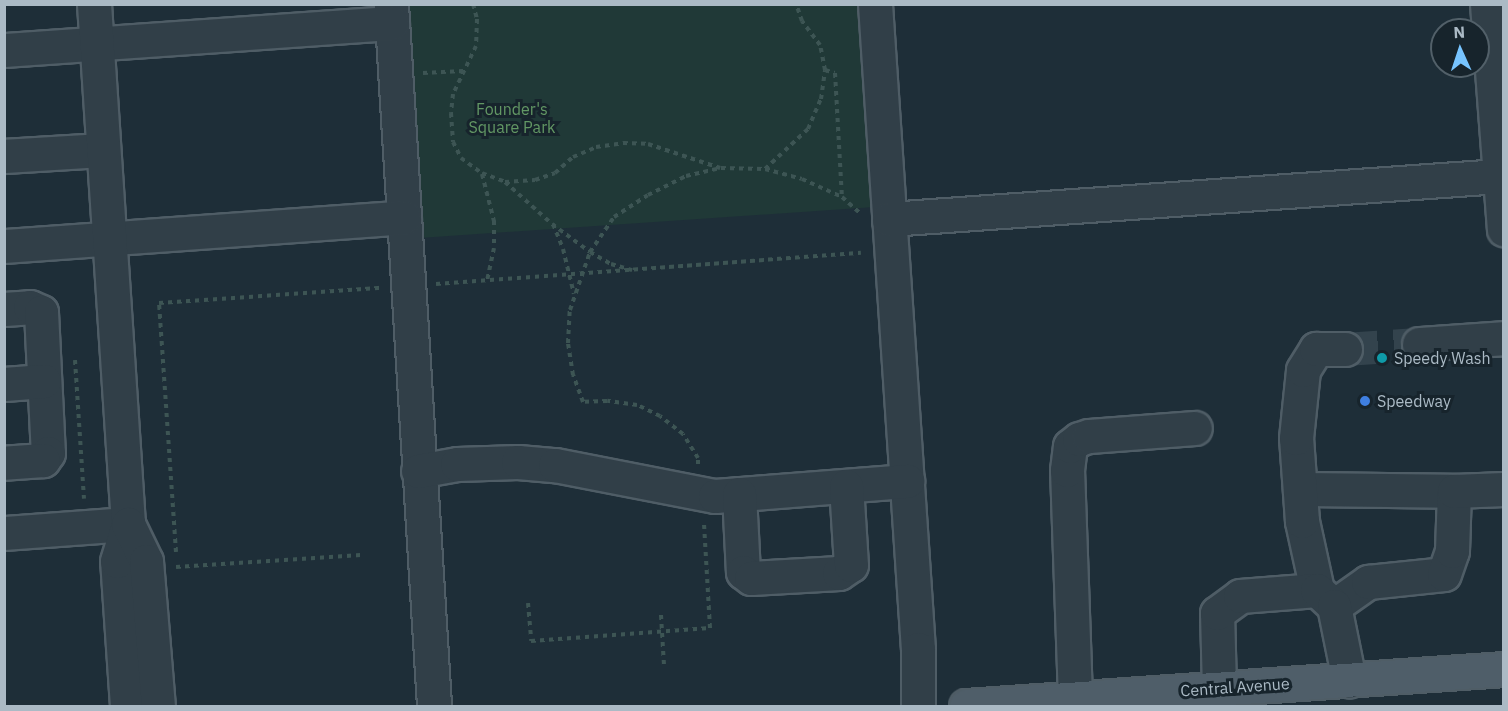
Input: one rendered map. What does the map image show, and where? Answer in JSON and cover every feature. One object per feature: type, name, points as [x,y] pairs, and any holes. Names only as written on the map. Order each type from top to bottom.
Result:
[{"type":"main road","name":"Central Avenue","points":[[966,706],[1075,698],[1209,695],[1349,680],[1503,669]]},
{"type":"street","points":[[94,4],[107,238],[128,524],[117,561],[127,706]]},
{"type":"street","points":[[875,4],[878,219],[907,481],[918,649],[918,706]]},
{"type":"street","points":[[878,219],[1501,184],[1486,4]]},
{"type":"street","points":[[4,50],[96,44],[392,14],[434,706]]},
{"type":"street","points":[[4,156],[102,150]]},
{"type":"street","points":[[4,246],[404,217]]},
{"type":"street","points":[[4,309],[30,307],[41,312],[48,453],[43,460],[4,463]]},
{"type":"street","points":[[1419,344],[1503,338]]},
{"type":"street","points":[[1345,349],[1316,349],[1303,370],[1296,438],[1302,521],[1349,680]]},
{"type":"street","points":[[4,384],[44,381]]},
{"type":"street","points":[[1075,698],[1067,470],[1070,446],[1078,439],[1089,436],[1195,428]]},
{"type":"street","points":[[418,471],[457,464],[555,465],[715,496],[907,481]]},
{"type":"street","points":[[739,494],[743,572],[752,578],[839,573],[851,565],[846,486]]},
{"type":"street","points":[[1300,489],[1454,491],[1503,489]]},
{"type":"street","points":[[1209,695],[1217,613],[1240,596],[1326,598],[1368,582],[1444,574],[1452,551],[1454,491]]},
{"type":"street","points":[[4,533],[128,524]]},
{"type":"street","points":[[128,524],[146,561],[158,706]]},
{"type":"path","points":[[473,4],[477,19],[476,46],[453,94],[450,113],[453,142],[461,158],[482,173],[505,183],[552,224],[590,252],[611,264],[636,271]]},
{"type":"path","points":[[765,169],[808,129],[821,99],[825,70],[820,45],[802,21],[796,4]]},
{"type":"path","points":[[825,70],[835,73],[842,197]]},
{"type":"path","points":[[420,73],[464,71]]},
{"type":"path","points":[[505,183],[535,180],[555,173],[573,157],[596,147],[623,143],[648,144],[721,168]]},
{"type":"path","points":[[528,603],[531,641],[710,628],[698,458],[683,434],[660,416],[637,405],[607,401],[583,402],[573,375],[568,343],[570,309],[590,252],[614,217],[648,195],[686,176],[721,168],[765,169],[802,179],[842,197],[878,219]]},
{"type":"path","points":[[482,173],[494,221],[494,248],[488,281]]},
{"type":"path","points":[[552,224],[563,249],[574,295]]},
{"type":"path","points":[[861,255],[862,246]]},
{"type":"path","points":[[661,615],[664,665]]},
{"type":"green space","name":"Founder's Square Park","points":[[391,5],[875,5],[889,206],[405,239]]},
{"type":"tunnel","points":[[1345,349],[1419,344]]},
{"type":"place","name":"Speedy Wash","points":[[1382,358]]},
{"type":"place","name":"Speedway","points":[[1365,401]]}]
